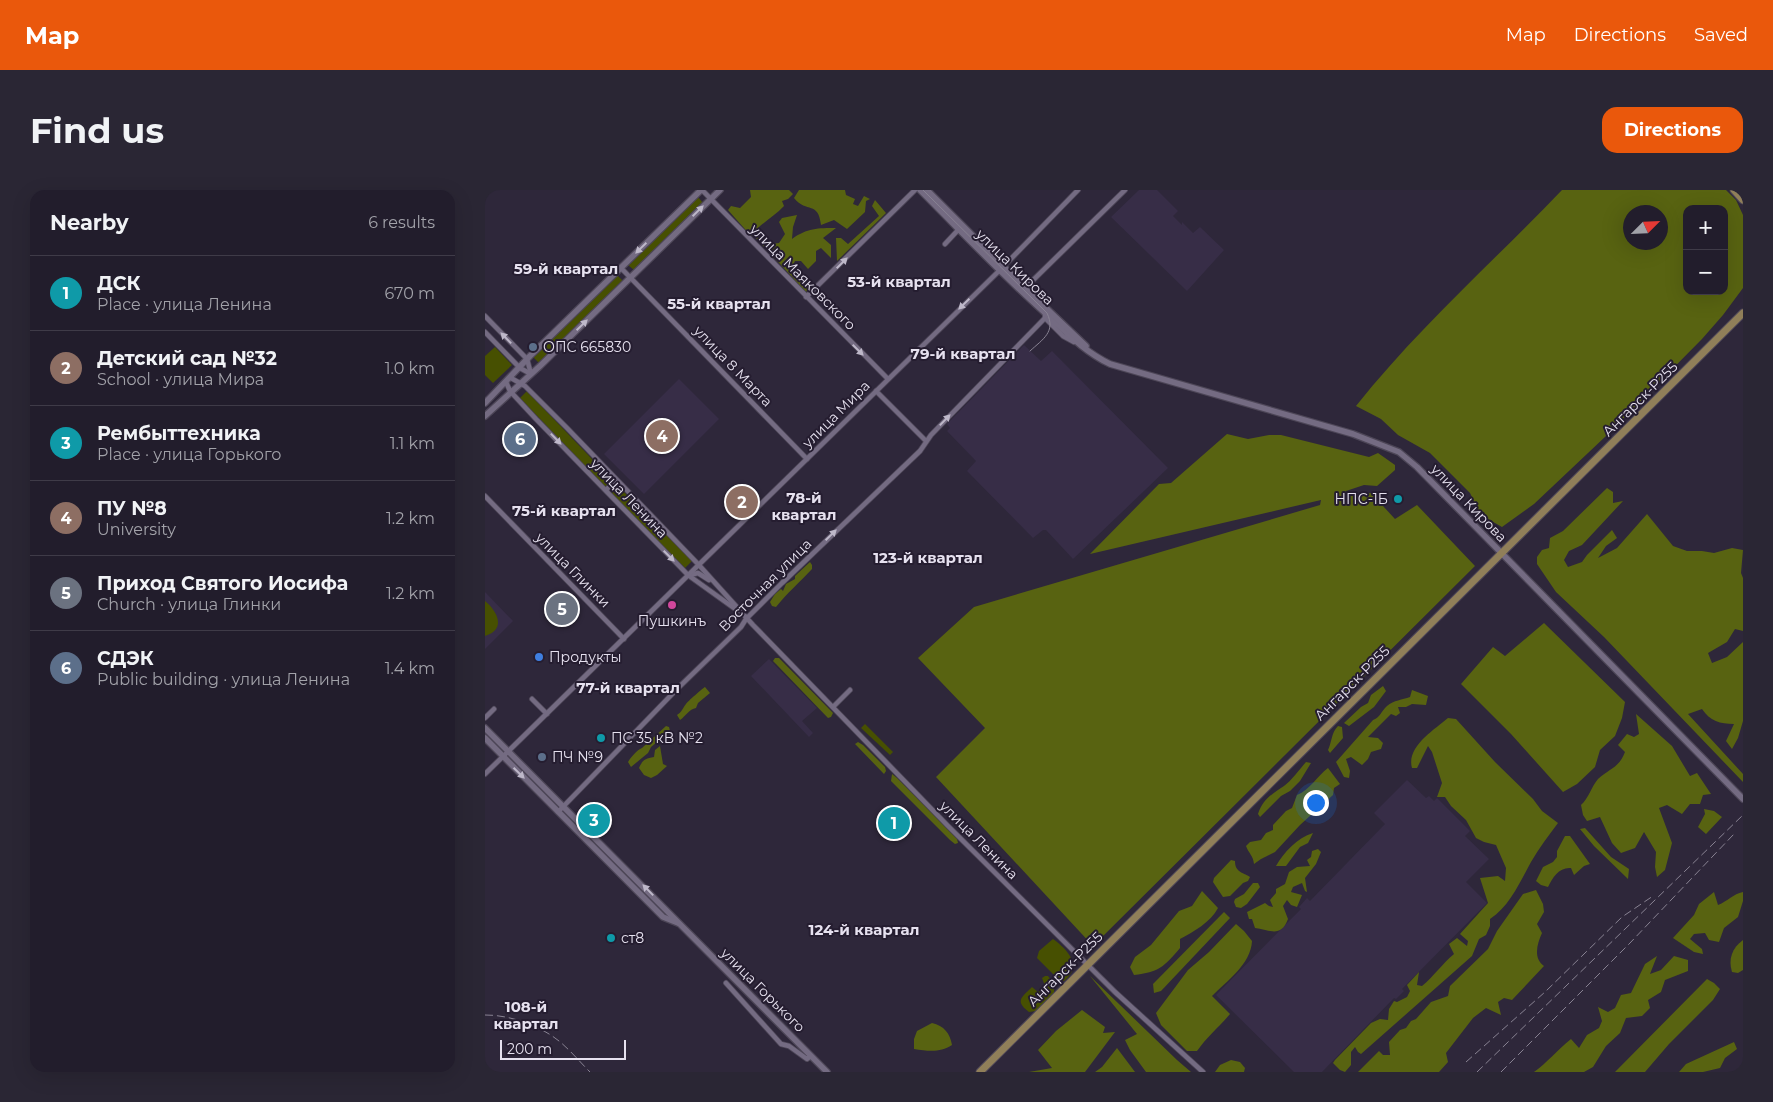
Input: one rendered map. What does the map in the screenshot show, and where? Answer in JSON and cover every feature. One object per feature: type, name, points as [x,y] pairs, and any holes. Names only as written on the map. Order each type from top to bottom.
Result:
[{"type":"main road","points":[[1734,190],[1743,200]]},
{"type":"main road","name":"Ангарск-Р255","points":[[980,1072],[1500,553],[1743,314]]},
{"type":"street","name":"улица Маяковского","points":[[701,190],[888,379]]},
{"type":"street","points":[[485,403],[527,359],[701,190]]},
{"type":"street","points":[[485,416],[510,391],[531,374],[720,190]]},
{"type":"street","points":[[806,297],[915,190]]},
{"type":"street","name":"улица Кирова","points":[[919,190],[1001,268]]},
{"type":"street","name":"улица Кирова","points":[[927,190],[1045,313],[1081,347],[1097,358],[1110,364],[1353,434],[1399,452],[1417,467],[1743,799]]},
{"type":"street","name":"улица Мира","points":[[485,774],[1001,268],[1078,190]]},
{"type":"street","points":[[1023,290],[1124,190]]},
{"type":"street","points":[[945,244],[959,229]]},
{"type":"street","name":"улица 8 Марта","points":[[621,268],[807,459]]},
{"type":"street","name":"улица Кирова","points":[[1045,313],[1097,358]]},
{"type":"street","name":"Восточная улица","points":[[558,812],[799,566],[920,451],[926,441],[1045,313]]},
{"type":"street","points":[[485,316],[527,359],[531,374]]},
{"type":"street","points":[[485,332],[520,368],[531,374]]},
{"type":"street","name":"улица Ленина","points":[[746,619],[689,575],[510,391],[508,380],[521,382],[698,564],[746,619],[911,788],[1087,964],[1203,1072]]},
{"type":"street","points":[[875,391],[926,441]]},
{"type":"street","points":[[606,490],[617,480]]},
{"type":"street","name":"улица Глинки","points":[[485,496],[623,639]]},
{"type":"street","points":[[689,575],[700,574],[722,591]]},
{"type":"street","points":[[833,707],[850,690]]},
{"type":"street","points":[[532,698],[547,714]]},
{"type":"street","points":[[485,718],[494,709]]},
{"type":"street","name":"улица Горького","points":[[485,728],[827,1072]]},
{"type":"street","name":"улица Горького","points":[[485,738],[663,917],[682,925]]},
{"type":"street","points":[[626,879],[631,874]]},
{"type":"street","points":[[726,984],[781,1044],[789,1046],[807,1059],[811,1056]]},
{"type":"shaded area","points":[[1139,190],[1157,190],[1178,211],[1173,216],[1182,225],[1182,222],[1193,233],[1200,227],[1224,250],[1187,291],[1111,217]]},
{"type":"shaded area","points":[[1024,345],[1041,361],[1052,351],[1168,468],[1073,559],[1046,530],[1043,530],[1033,538],[967,471],[976,461],[947,431],[950,428],[947,424]]},
{"type":"shaded area","points":[[679,379],[719,419],[644,494],[604,454]]},
{"type":"shaded area","points":[[485,592],[513,621],[485,649]]},
{"type":"shaded area","points":[[769,659],[817,708],[802,721],[813,733],[809,737],[751,676]]},
{"type":"shaded area","points":[[1407,780],[1426,798],[1429,796],[1434,801],[1437,798],[1470,831],[1465,836],[1489,859],[1466,882],[1487,903],[1402,989],[1404,991],[1396,999],[1394,998],[1322,1072],[1294,1072],[1216,995],[1301,909],[1299,907],[1307,898],[1310,901],[1385,824],[1374,813]]},
{"type":"green space","points":[[750,190],[789,190],[793,194],[788,199],[782,201],[784,206],[751,236],[728,210],[731,206],[740,208],[751,197]]},
{"type":"green space","points":[[799,190],[845,190],[846,195],[855,199],[853,204],[858,206],[864,196],[870,199],[866,201],[865,212],[847,229],[834,220],[821,225],[820,217],[815,210],[799,203],[794,198]]},
{"type":"green space","points":[[1562,190],[1726,190],[1736,200],[1743,215],[1743,288],[1723,315],[1702,339],[1606,436],[1534,504],[1502,527],[1481,515],[1470,493],[1430,453],[1398,435],[1381,419],[1356,406],[1430,322]]},
{"type":"green space","points":[[698,197],[703,203],[634,270],[628,265]]},
{"type":"green space","points":[[875,200],[886,213],[837,261],[836,238],[841,238],[848,244],[879,216],[872,206]]},
{"type":"green space","points":[[797,215],[792,239],[813,229],[836,228],[823,238],[831,245],[831,258],[821,248],[816,251],[816,261],[808,269],[801,261],[795,261],[791,269],[809,288],[806,292],[755,237],[759,229],[771,244],[779,243],[785,234],[779,222],[782,218]]},
{"type":"green space","points":[[617,275],[623,281],[539,363],[533,357]]},
{"type":"green space","points":[[495,347],[512,365],[493,383],[485,375],[485,356]]},
{"type":"green space","points":[[527,391],[612,480],[605,487],[520,398]]},
{"type":"green space","points":[[1227,434],[1248,439],[1281,435],[1369,457],[1378,453],[1395,465],[1395,470],[1377,486],[1364,485],[1346,491],[1344,497],[1371,493],[1395,519],[1417,505],[1475,566],[1093,946],[936,777],[985,728],[918,658],[974,607],[1320,505],[1321,500],[1090,554],[1159,484],[1171,483]]},
{"type":"green space","points":[[617,485],[692,561],[685,568],[610,492]]},
{"type":"green space","points":[[1607,488],[1613,492],[1613,503],[1623,501],[1582,545],[1569,551],[1564,560],[1568,567],[1582,562],[1612,530],[1617,538],[1606,546],[1598,558],[1617,548],[1647,514],[1673,546],[1687,551],[1714,553],[1732,548],[1743,550],[1741,573],[1743,578],[1743,631],[1735,629],[1727,642],[1708,653],[1712,663],[1727,657],[1743,642],[1743,721],[1738,738],[1732,749],[1726,741],[1734,724],[1716,721],[1702,709],[1688,714],[1743,774],[1743,782],[1604,637],[1556,592],[1537,564],[1537,557],[1542,550],[1549,548],[1550,538],[1563,531]]},
{"type":"green space","points":[[810,562],[812,569],[776,607],[772,606],[770,602],[775,594],[781,589],[783,591],[786,584],[795,579],[795,576]]},
{"type":"green space","points":[[485,601],[496,615],[498,624],[492,633],[485,636]]},
{"type":"green space","points":[[1544,623],[1625,702],[1622,718],[1615,736],[1600,750],[1595,767],[1577,784],[1563,792],[1511,734],[1461,684],[1493,647],[1505,656]]},
{"type":"green space","points":[[775,658],[779,658],[833,713],[831,717],[828,718],[773,661]]},
{"type":"green space","points":[[1383,686],[1386,691],[1374,707],[1349,726],[1344,723],[1368,703],[1371,695]]},
{"type":"green space","points":[[705,687],[710,693],[698,703],[696,708],[689,711],[680,720],[677,715]]},
{"type":"green space","points":[[1412,690],[1428,696],[1426,705],[1412,704],[1406,707],[1398,707],[1400,713],[1396,716],[1391,714],[1368,737],[1378,738],[1383,743],[1381,749],[1371,752],[1368,759],[1362,765],[1351,757],[1346,759],[1350,771],[1349,778],[1344,777],[1336,762],[1387,706],[1395,701],[1410,697]]},
{"type":"green space","points":[[1636,714],[1672,746],[1690,776],[1697,773],[1711,794],[1703,795],[1700,804],[1690,804],[1682,814],[1667,805],[1659,808],[1672,843],[1665,870],[1657,877],[1655,867],[1656,852],[1644,832],[1635,848],[1621,853],[1612,843],[1600,817],[1587,821],[1583,815],[1581,805],[1598,779],[1617,765],[1623,757],[1625,752],[1618,745],[1627,734],[1634,737],[1639,734]]},
{"type":"green space","points":[[1448,718],[1456,719],[1495,762],[1533,799],[1542,811],[1558,823],[1534,857],[1509,901],[1490,919],[1490,926],[1486,935],[1479,939],[1472,956],[1361,1054],[1355,1047],[1351,1052],[1351,1065],[1345,1072],[1333,1063],[1335,1060],[1371,1023],[1380,1019],[1388,1020],[1389,1009],[1394,1001],[1397,1002],[1407,997],[1410,991],[1407,985],[1419,972],[1417,985],[1422,986],[1454,954],[1449,944],[1457,938],[1467,946],[1468,941],[1460,934],[1488,903],[1480,878],[1498,876],[1505,881],[1506,868],[1496,845],[1476,838],[1466,820],[1451,806],[1445,797],[1437,797],[1442,783],[1432,752],[1428,746],[1417,768],[1412,768],[1411,760],[1417,746]]},
{"type":"green space","points":[[865,724],[893,752],[890,755],[861,728]]},
{"type":"green space","points":[[666,726],[669,727],[670,731],[631,767],[628,762],[632,756]]},
{"type":"green space","points":[[1338,726],[1342,727],[1343,738],[1330,753],[1328,750]]},
{"type":"green space","points":[[858,742],[885,767],[886,771],[884,774],[855,744]]},
{"type":"green space","points":[[660,746],[663,764],[667,766],[651,778],[644,775],[639,768],[645,760],[654,757],[655,750]]},
{"type":"green space","points":[[1306,762],[1311,763],[1300,781],[1290,791],[1281,796],[1260,817],[1258,814],[1265,801],[1287,784]]},
{"type":"green space","points":[[1328,768],[1340,784],[1334,788],[1333,795],[1300,825],[1275,852],[1254,864],[1246,846],[1250,842],[1261,840],[1266,833],[1273,830],[1273,825],[1286,811],[1292,808],[1297,795],[1306,790]]},
{"type":"green space","points":[[892,774],[957,839],[958,843],[955,844],[950,840],[891,781]]},
{"type":"green space","points":[[1704,809],[1714,811],[1722,817],[1706,834],[1698,827],[1705,814]]},
{"type":"green space","points":[[1585,828],[1611,857],[1629,869],[1628,879],[1594,846],[1580,829]]},
{"type":"green space","points":[[1313,833],[1308,843],[1300,847],[1286,866],[1276,866],[1291,846]]},
{"type":"green space","points":[[1565,836],[1570,836],[1590,864],[1584,866],[1574,875],[1571,868],[1563,869],[1554,876],[1548,887],[1541,885],[1536,881],[1543,867],[1553,862],[1557,857],[1557,851]]},
{"type":"green space","points":[[1318,849],[1321,852],[1316,864],[1305,878],[1307,892],[1302,883],[1293,887],[1291,892],[1302,895],[1297,907],[1291,905],[1287,900],[1283,906],[1288,919],[1282,929],[1270,931],[1255,928],[1247,912],[1265,903],[1273,907],[1270,900],[1276,893],[1276,889],[1285,884],[1289,872],[1297,867],[1310,866],[1307,860],[1311,857],[1312,851]]},
{"type":"green space","points":[[1231,860],[1235,861],[1239,871],[1250,877],[1248,881],[1243,883],[1230,896],[1223,897],[1213,882],[1214,878]]},
{"type":"green space","points":[[1253,883],[1258,883],[1260,887],[1247,904],[1241,908],[1236,907],[1235,899],[1244,894]]},
{"type":"green space","points":[[1536,890],[1543,904],[1544,912],[1537,924],[1542,933],[1537,955],[1544,966],[1512,1000],[1504,998],[1498,1002],[1501,1015],[1486,1008],[1473,1018],[1446,1053],[1448,1062],[1439,1072],[1358,1072],[1379,1051],[1383,1055],[1390,1055],[1389,1042],[1400,1030],[1406,1028],[1411,1021],[1416,1019],[1431,1002],[1448,996],[1450,986],[1488,949],[1497,931],[1523,894]]},
{"type":"green space","points":[[1202,891],[1218,908],[1211,918],[1180,939],[1180,948],[1160,968],[1134,975],[1130,967],[1135,957],[1151,945],[1179,911],[1192,906]]},
{"type":"green space","points":[[1714,892],[1718,905],[1743,892],[1743,901],[1738,917],[1724,928],[1719,942],[1709,940],[1705,933],[1694,934],[1690,939],[1702,949],[1703,954],[1694,952],[1673,938],[1694,915],[1699,904]]},
{"type":"green space","points":[[1224,912],[1230,918],[1161,991],[1154,993],[1153,984]]},
{"type":"green space","points":[[1236,924],[1252,941],[1251,949],[1243,965],[1212,996],[1230,1014],[1197,1051],[1187,1051],[1161,1025],[1156,1013],[1188,970],[1209,952]]},
{"type":"green space","points":[[1053,939],[1068,953],[1073,964],[1070,975],[1064,981],[1060,981],[1037,958],[1039,951]]},
{"type":"green space","points":[[1743,940],[1743,970],[1738,973],[1732,972],[1730,963],[1732,954]]},
{"type":"green space","points":[[1657,956],[1650,974],[1661,970],[1674,956],[1688,960],[1688,971],[1665,980],[1661,992],[1648,1000],[1650,1008],[1642,1016],[1626,1018],[1620,1033],[1606,1046],[1593,1067],[1584,1072],[1534,1072],[1571,1039],[1579,1048],[1587,1035],[1599,1028],[1602,1021],[1598,1007],[1608,1012],[1615,1008],[1621,995],[1631,993],[1645,964]]},
{"type":"green space","points":[[1048,976],[1054,984],[1054,993],[1036,1011],[1029,1012],[1022,1005],[1021,999],[1032,987],[1038,992],[1045,986],[1042,978]]},
{"type":"green space","points":[[1090,976],[1191,1072],[1146,1072],[1125,1040],[1137,1034]]},
{"type":"green space","points":[[1707,979],[1720,989],[1713,1000],[1669,1044],[1645,1072],[1615,1072]]},
{"type":"green space","points":[[1082,1010],[1105,1027],[1103,1033],[1115,1032],[1085,1072],[1029,1072],[1052,1068],[1038,1050],[1056,1031]]},
{"type":"green space","points":[[932,1023],[946,1031],[952,1045],[947,1048],[929,1051],[914,1049],[914,1039],[917,1031]]},
{"type":"green space","points":[[1734,1042],[1737,1049],[1725,1058],[1720,1068],[1703,1072],[1679,1072],[1686,1064]]},
{"type":"green space","points":[[1117,1048],[1135,1072],[1095,1072],[1102,1067]]},
{"type":"green space","points":[[1231,1060],[1240,1062],[1245,1068],[1244,1072],[1215,1072],[1220,1065]]},
{"type":"tram line","points":[[923,190],[1047,313],[1050,325],[1047,335],[1030,351]]},
{"type":"railway","points":[[1477,1072],[1743,815]]},
{"type":"railway","points":[[1501,1072],[1630,943],[1734,834]]},
{"type":"railway","points":[[1466,1062],[1545,992],[1622,917],[1653,896]]},
{"type":"railway","points":[[485,1015],[514,1019],[543,1030],[563,1045],[590,1072]]},
{"type":"place","name":"ОПС 665830","points":[[533,347]]},
{"type":"place","name":"ПУ №8","points":[[662,436]]},
{"type":"place","name":"СДЭК","points":[[520,439]]},
{"type":"place","name":"НПС-1Б","points":[[1398,499]]},
{"type":"place","name":"Детский сад №32","points":[[742,502]]},
{"type":"place","name":"Пушкинъ","points":[[672,605]]},
{"type":"place","name":"Приход Святого Иосифа","points":[[562,609]]},
{"type":"place","name":"Продукты","points":[[539,657]]},
{"type":"place","name":"ПС 35 кВ №2","points":[[601,738]]},
{"type":"place","name":"ПЧ №9","points":[[542,757]]},
{"type":"place","name":"Рембыттехника","points":[[594,820]]},
{"type":"place","name":"ДСК","points":[[894,823]]},
{"type":"place","name":"ст8","points":[[611,938]]},
{"type":"district","name":"59-й квартал","points":[[566,268]]},
{"type":"district","name":"53-й квартал","points":[[899,281]]},
{"type":"district","name":"55-й квартал","points":[[719,303]]},
{"type":"district","name":"79-й квартал","points":[[963,353]]},
{"type":"district","name":"78-й квартал","points":[[804,506]]},
{"type":"district","name":"75-й квартал","points":[[564,510]]},
{"type":"district","name":"123-й квартал","points":[[928,557]]},
{"type":"district","name":"77-й квартал","points":[[628,687]]},
{"type":"district","name":"124-й квартал","points":[[864,929]]},
{"type":"district","name":"108-й квартал","points":[[526,1014]]}]
